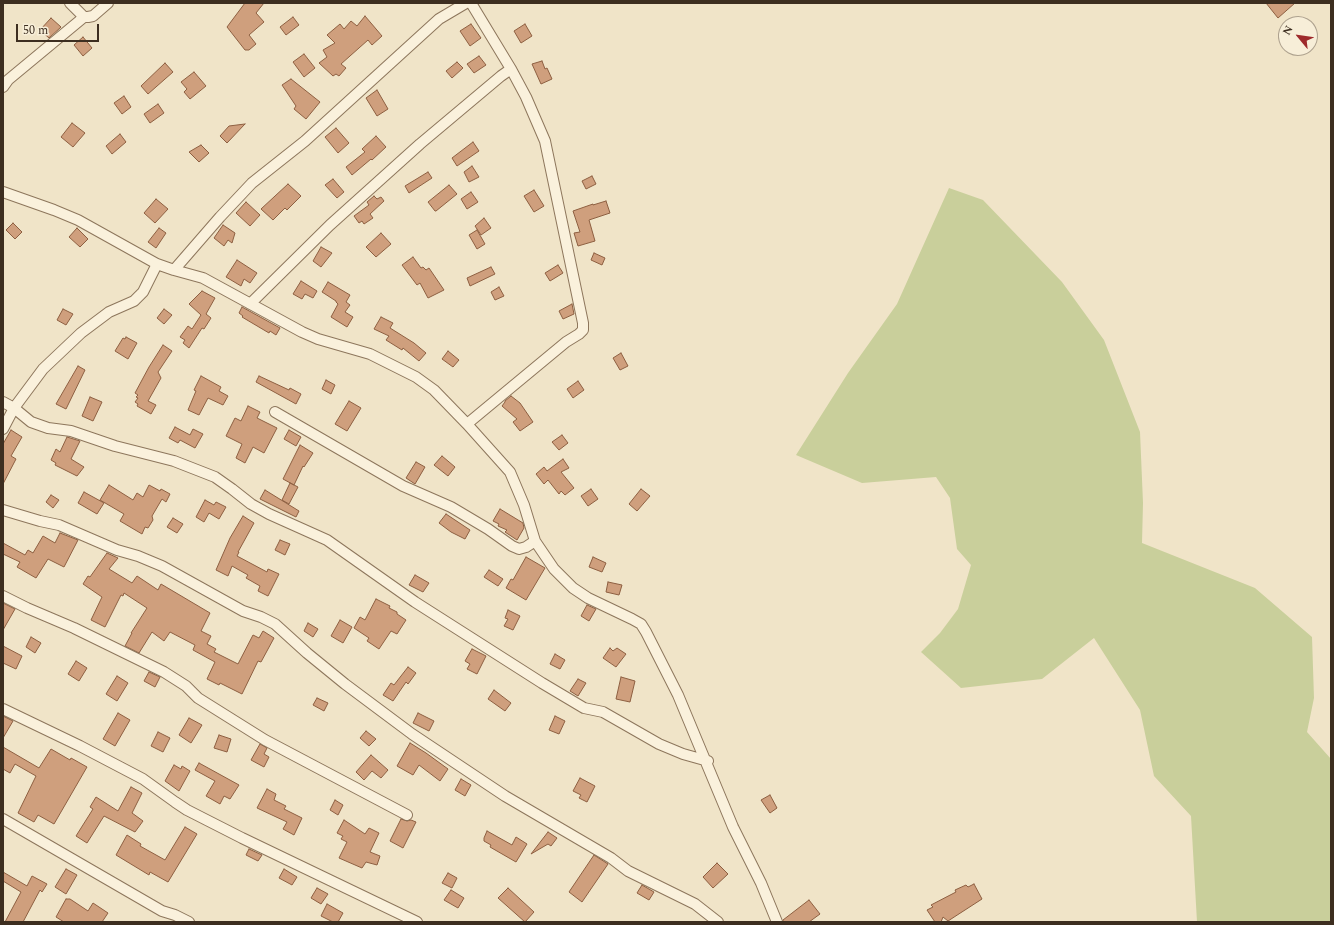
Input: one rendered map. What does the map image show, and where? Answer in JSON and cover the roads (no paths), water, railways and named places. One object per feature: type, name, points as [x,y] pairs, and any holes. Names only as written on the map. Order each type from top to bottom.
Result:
[{"type":"street","points":[[70,3],[84,17]]},
{"type":"street","points":[[3,87],[8,80],[84,17],[93,16],[108,3]]},
{"type":"street","points":[[174,270],[252,183],[305,141],[439,19],[466,3]]},
{"type":"street","points":[[467,424],[566,342],[583,330],[581,313],[545,141],[526,97],[511,69],[471,3]]},
{"type":"street","points":[[250,304],[335,220],[420,144],[511,69]]},
{"type":"street","points":[[3,192],[78,220],[158,264],[204,278],[302,332],[318,339],[370,354],[416,377],[434,390],[510,472],[524,505],[535,541],[554,569],[573,588],[588,598],[632,619],[640,624],[646,632],[709,761],[734,827],[761,883],[777,922]]},
{"type":"street","points":[[3,429],[14,408],[43,369],[81,332],[109,312],[134,301],[143,292],[158,264]]},
{"type":"street","points":[[3,402],[14,408],[31,422],[48,428],[70,431],[114,446],[174,461],[215,477],[251,504],[268,514],[327,540],[414,602],[584,708],[603,712],[659,744],[683,754],[709,761]]},
{"type":"street","points":[[275,412],[396,482],[451,507],[488,529],[512,546],[519,549],[526,547],[535,541]]},
{"type":"street","points":[[3,510],[59,525],[117,550],[138,556],[162,566],[243,611],[261,617],[275,624],[345,684],[412,734],[505,796],[611,858],[628,871],[695,904],[718,922]]},
{"type":"street","points":[[3,596],[74,628],[164,672],[186,686],[198,698],[265,740],[407,815]]},
{"type":"street","points":[[3,709],[143,779],[187,810],[417,922]]},
{"type":"street","points":[[3,818],[162,911],[174,914],[190,922]]}]
